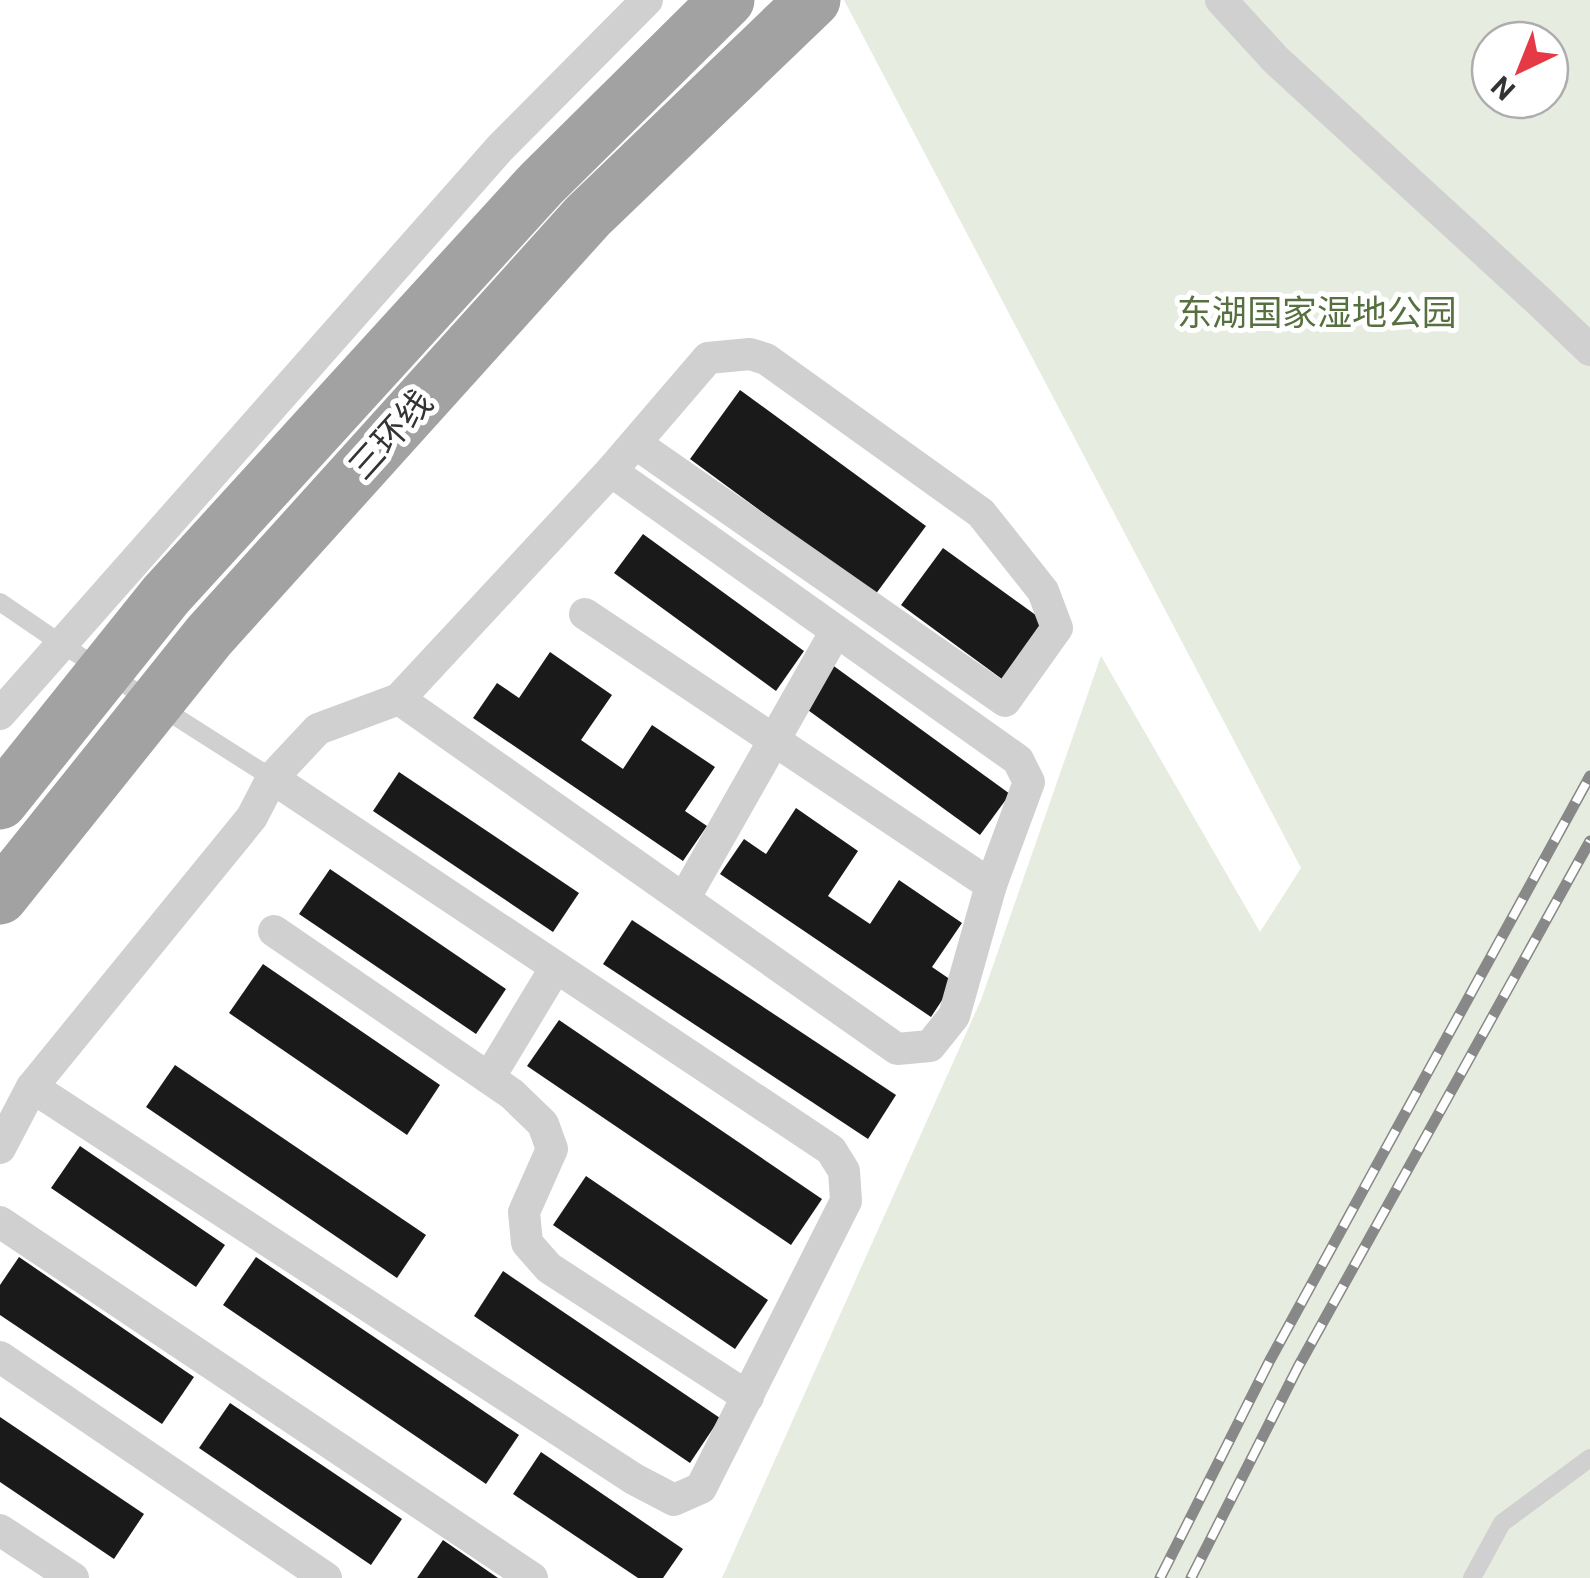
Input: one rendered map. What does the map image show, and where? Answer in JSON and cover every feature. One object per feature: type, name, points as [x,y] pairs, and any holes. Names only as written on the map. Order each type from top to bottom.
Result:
[{"type":"highway","name":"三环线","points":[[0,802],[179,580],[541,184],[727,0]]},
{"type":"highway","name":"三环线","points":[[0,898],[208,636],[575,230],[813,0]]},
{"type":"street","points":[[0,714],[500,148],[647,0]]},
{"type":"street","points":[[1222,0],[1275,59],[1590,350]]},
{"type":"street","points":[[0,1148],[32,1087],[252,817],[272,778],[318,729],[398,699],[611,471],[635,443],[708,358],[750,354],[766,359],[981,513],[1043,591],[1057,628],[1006,701],[635,443]]},
{"type":"street","points":[[398,699],[897,1049],[930,1046],[954,1016],[991,885],[1028,782],[1018,760],[611,471]]},
{"type":"street","points":[[584,614],[991,885]]},
{"type":"street","points":[[684,899],[836,631]]},
{"type":"street","points":[[32,1087],[634,1480],[674,1500],[701,1488],[846,1201],[844,1171],[831,1150],[272,778]]},
{"type":"street","points":[[274,931],[512,1094],[543,1124],[552,1149],[524,1212],[526,1243],[550,1268],[748,1396]]},
{"type":"street","points":[[488,1078],[556,966]]},
{"type":"street","points":[[0,1222],[532,1578]]},
{"type":"street","points":[[0,1357],[326,1578]]},
{"type":"street","points":[[0,1530],[73,1578]]},
{"type":"lane","points":[[0,602],[272,778]]},
{"type":"lane","points":[[1472,1578],[1502,1523],[1590,1458]]},
{"type":"green space","name":"东湖国家湿地公园","points":[[844,0],[1590,0],[1590,1578],[722,1578],[981,1000],[1101,656],[1260,932],[1301,868]]},
{"type":"building","points":[[740,390],[926,526],[875,595],[690,459]]},
{"type":"building","points":[[643,534],[804,651],[776,691],[614,573]]},
{"type":"building","points":[[943,548],[1048,624],[1006,682],[901,605]]},
{"type":"building","points":[[550,652],[612,695],[581,740],[623,769],[652,725],[715,767],[685,811],[707,826],[683,861],[473,718],[497,683],[519,698]]},
{"type":"building","points":[[831,664],[1010,794],[980,835],[801,705]]},
{"type":"building","points":[[399,772],[579,893],[553,932],[373,811]]},
{"type":"building","points":[[796,808],[858,851],[828,896],[870,924],[899,880],[962,923],[932,967],[954,982],[931,1017],[720,874],[744,839],[766,854]]},
{"type":"building","points":[[330,869],[506,989],[476,1034],[299,914]]},
{"type":"building","points":[[632,920],[896,1095],[868,1139],[603,964]]},
{"type":"building","points":[[263,964],[440,1085],[407,1135],[229,1013]]},
{"type":"building","points":[[559,1020],[822,1199],[791,1245],[527,1066]]},
{"type":"building","points":[[175,1065],[426,1235],[397,1278],[146,1107]]},
{"type":"building","points":[[80,1146],[225,1245],[196,1287],[51,1188]]},
{"type":"building","points":[[586,1176],[768,1300],[735,1349],[553,1225]]},
{"type":"building","points":[[19,1257],[194,1377],[162,1424],[0,1315],[0,1285]]},
{"type":"building","points":[[256,1257],[519,1435],[486,1484],[223,1305]]},
{"type":"building","points":[[503,1271],[720,1418],[690,1463],[474,1316]]},
{"type":"building","points":[[230,1403],[402,1519],[371,1565],[199,1448]]},
{"type":"building","points":[[0,1417],[144,1514],[114,1559],[0,1482]]},
{"type":"building","points":[[541,1452],[683,1549],[663,1578],[638,1578],[513,1494]]},
{"type":"building","points":[[443,1540],[498,1578],[417,1578]]},
{"type":"railway","points":[[1160,1578],[1270,1360],[1590,776]]},
{"type":"railway","points":[[1191,1578],[1298,1367],[1590,841]]}]
